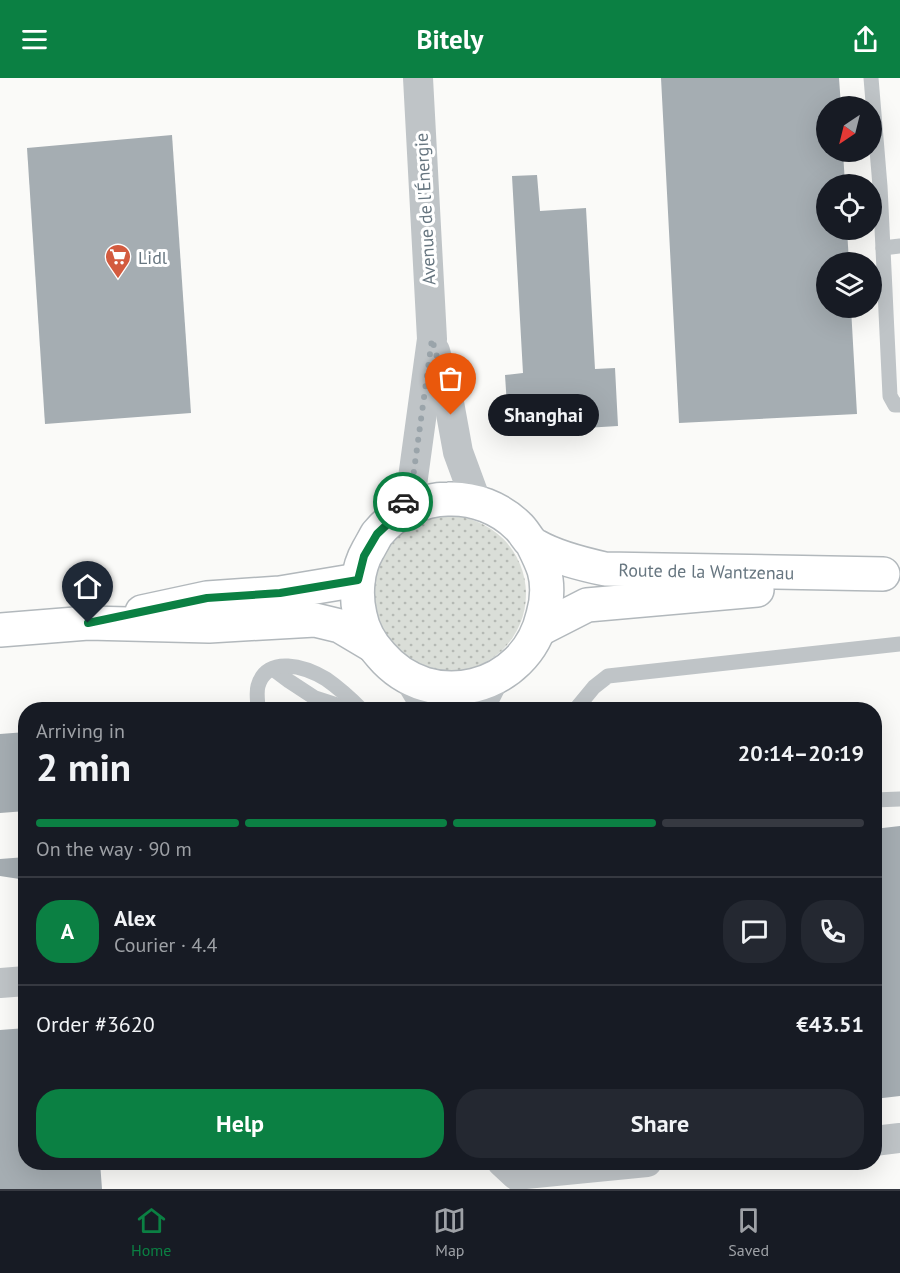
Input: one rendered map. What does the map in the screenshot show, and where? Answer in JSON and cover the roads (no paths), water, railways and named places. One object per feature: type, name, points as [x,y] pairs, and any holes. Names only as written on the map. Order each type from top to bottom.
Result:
[{"type":"main road","points":[[448,498],[476,501],[499,511],[518,526],[533,545],[544,572],[547,601],[540,629],[529,649],[513,666],[494,679],[474,686],[452,689],[430,686],[409,678],[388,664],[372,645],[362,625],[357,603],[358,580],[364,556],[377,534],[395,517],[420,504],[448,498]]},
{"type":"main road","name":"Route de la Wantzenau","points":[[533,545],[553,555],[605,569],[892,574]]},
{"type":"main road","name":"Route de la Wantzenau","points":[[540,629],[587,605],[791,588],[892,574]]},
{"type":"main road","points":[[88,623],[207,598],[280,593],[358,580]]},
{"type":"main road","points":[[0,630],[88,623],[209,626],[315,620],[340,626],[372,645]]},
{"type":"street","name":"Avenue de l'Énergie","points":[[395,517],[412,485],[432,339],[418,78]]},
{"type":"street","name":"Avenue de l'Énergie","points":[[432,339],[448,397],[458,452],[476,501]]},
{"type":"street","points":[[409,678],[423,702]]},
{"type":"street","points":[[483,702],[494,679]]},
{"type":"street","points":[[0,983],[18,982]]},
{"type":"street","points":[[882,1140],[900,1138]]},
{"type":"street","points":[[511,1170],[516,1175],[566,1170]]},
{"type":"lane","points":[[871,78],[880,186],[890,396],[896,405],[900,405]]},
{"type":"lane","points":[[883,248],[900,246]]},
{"type":"lane","points":[[582,702],[594,687],[608,676],[900,644]]},
{"type":"lane","points":[[258,702],[258,688],[262,678],[267,671],[281,666],[296,666],[310,671],[326,680],[354,702]]},
{"type":"lane","points":[[273,669],[315,698],[327,702]]},
{"type":"lane","points":[[882,800],[900,799]]},
{"type":"place","name":"Lidl","points":[[118,280]]},
{"type":"place","name":"Shanghai","points":[[451,415]]}]
